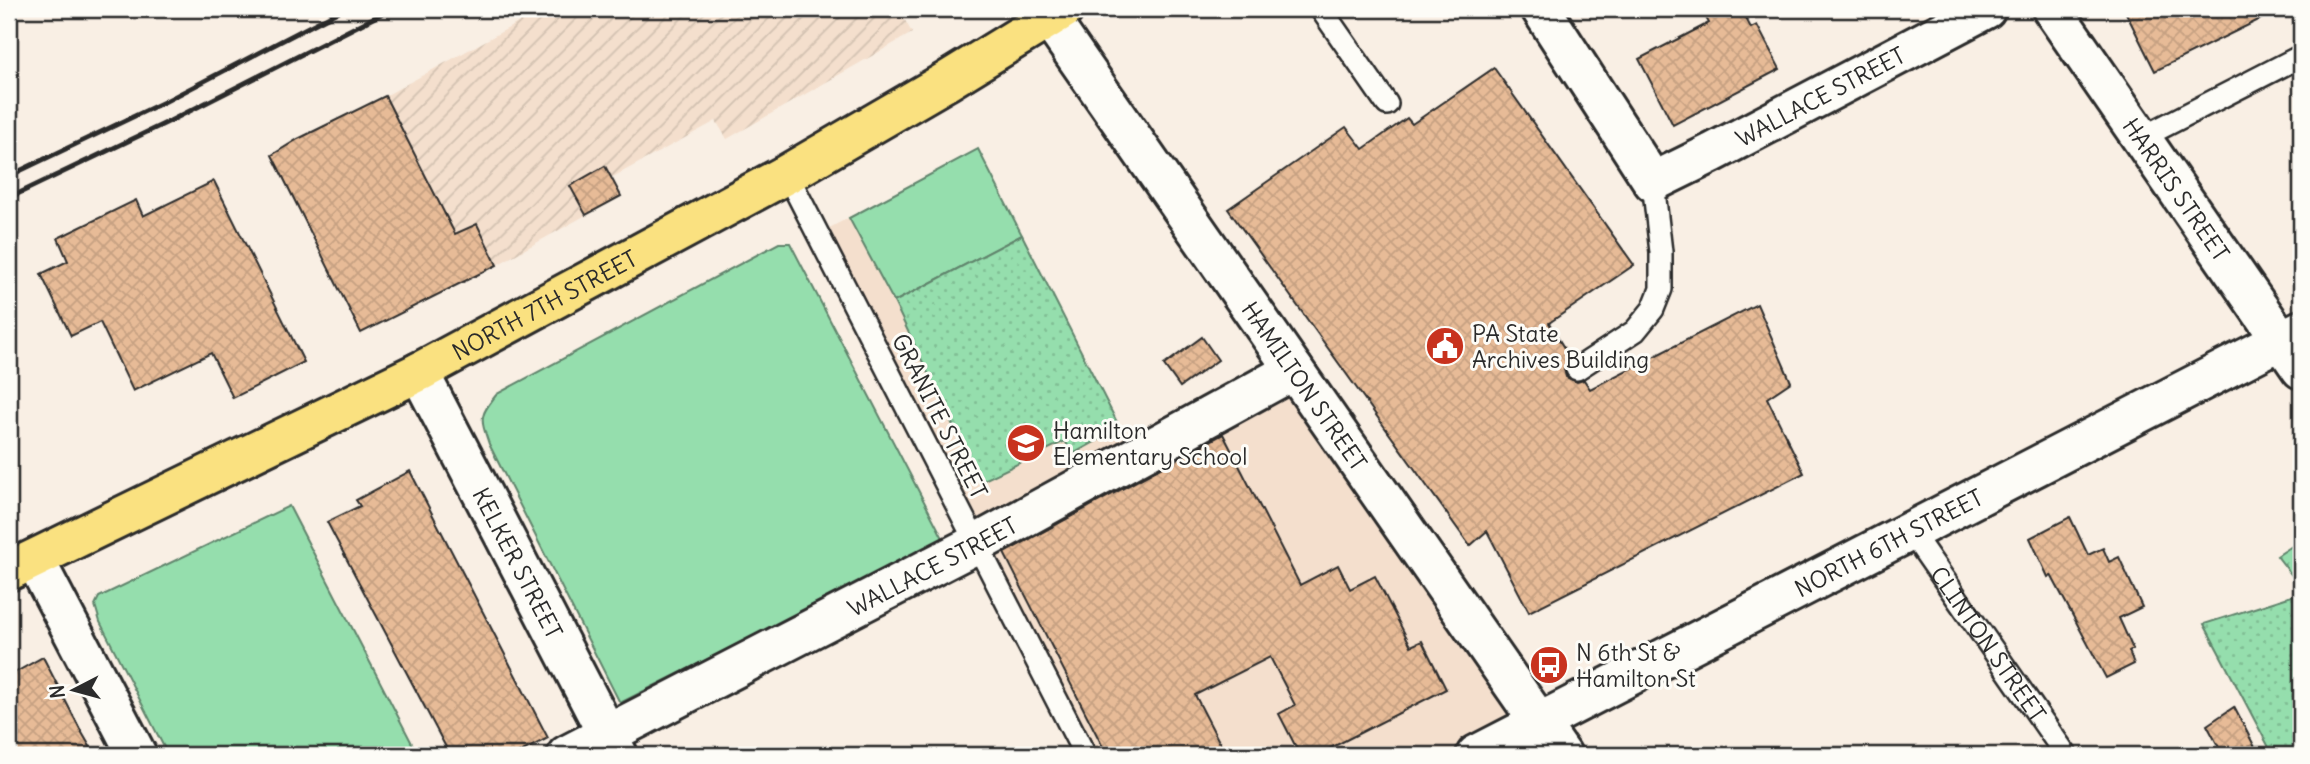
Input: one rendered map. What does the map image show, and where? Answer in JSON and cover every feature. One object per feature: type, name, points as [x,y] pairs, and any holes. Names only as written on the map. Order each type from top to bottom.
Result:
[{"type":"main road","name":"NORTH 7TH STREET","points":[[22,566],[419,372],[787,174],[947,81],[1056,13]]},
{"type":"street","points":[[1541,9],[1653,182]]},
{"type":"street","name":"WALLACE STREET","points":[[1653,182],[1986,9]]},
{"type":"street","name":"HARRIS STREET","points":[[2052,9],[2141,138],[2295,346]]},
{"type":"street","name":"HAMILTON STREET","points":[[1056,13],[1294,370],[1562,755]]},
{"type":"street","name":"NORTH 6TH STREET","points":[[1476,755],[1911,532],[2295,346]]},
{"type":"street","name":"WALLACE STREET","points":[[567,755],[613,745],[1294,370]]},
{"type":"street","name":"KELKER STREET","points":[[419,372],[613,745]]},
{"type":"street","points":[[22,566],[137,755]]},
{"type":"lane","points":[[1321,9],[1387,104]]},
{"type":"lane","points":[[2141,138],[2301,56]]},
{"type":"lane","name":"GRANITE STREET","points":[[787,174],[1085,755]]},
{"type":"lane","points":[[1577,369],[1635,331],[1653,309],[1661,289],[1661,252],[1653,182]]},
{"type":"lane","name":"CLINTON STREET","points":[[1911,532],[2066,755]]},
{"type":"shaded area","points":[[543,9],[899,9],[912,33],[727,139],[716,121],[611,178],[605,167],[570,186],[586,215],[497,265],[477,224],[455,234],[385,96]]},
{"type":"shaded area","name":"Hamilton Elementary School","points":[[978,149],[1135,458],[1294,370],[1539,723],[1476,755],[1085,755],[818,234]]},
{"type":"green space","points":[[978,149],[1022,235],[894,302],[849,218]]},
{"type":"green space","points":[[1022,235],[1120,428],[1073,454],[1065,441],[980,482],[894,302]]},
{"type":"green space","points":[[779,243],[790,243],[944,540],[620,703],[489,444],[483,423],[484,413],[497,394]]},
{"type":"green space","points":[[289,506],[418,755],[168,755],[100,622],[95,605],[99,597]]},
{"type":"green space","points":[[2301,540],[2301,587],[2277,556]]},
{"type":"green space","points":[[2301,593],[2301,755],[2273,755],[2204,624]]},
{"type":"building","points":[[1701,9],[1741,9],[1751,28],[1757,25],[1780,69],[1673,125],[1639,59],[1709,23]]},
{"type":"building","points":[[2124,9],[2281,9],[2155,71]]},
{"type":"building","name":"PA State Archives Building","points":[[1494,68],[1634,265],[1549,323],[1570,358],[1564,369],[1566,377],[1577,382],[1584,380],[1590,389],[1757,304],[1791,382],[1767,398],[1804,473],[1529,612],[1487,531],[1470,546],[1228,209],[1346,127],[1363,149],[1407,118],[1412,124]]},
{"type":"building","points":[[385,96],[455,234],[477,224],[497,265],[361,333],[272,155],[298,139]]},
{"type":"building","points":[[605,166],[621,196],[586,215],[570,186]]},
{"type":"building","points":[[214,181],[304,362],[233,398],[211,353],[133,391],[100,322],[71,336],[41,274],[68,261],[58,238],[136,200],[143,216]]},
{"type":"building","points":[[1202,337],[1218,360],[1180,387],[1164,365]]},
{"type":"building","points":[[1223,434],[1300,585],[1338,565],[1350,589],[1375,576],[1411,646],[1422,641],[1446,689],[1317,755],[1300,755],[1279,714],[1295,705],[1270,657],[1195,695],[1226,755],[1107,755],[1004,553]]},
{"type":"building","points":[[410,471],[548,738],[515,755],[450,755],[327,522],[360,506],[356,500]]},
{"type":"building","points":[[2070,517],[2088,555],[2103,548],[2109,562],[2119,557],[2142,607],[2119,618],[2133,649],[2129,651],[2134,664],[2106,678],[2051,575],[2048,577],[2030,538]]},
{"type":"building","points":[[43,657],[95,755],[9,755],[9,676]]},
{"type":"building","points":[[2234,707],[2259,755],[2223,755],[2207,725]]},
{"type":"railway","points":[[9,176],[164,102],[343,9]]},
{"type":"railway","points":[[9,198],[170,121],[391,9]]},
{"type":"place","name":"PA State Archives Building","points":[[1445,346]]},
{"type":"place","name":"Hamilton Elementary School","points":[[1026,443]]},
{"type":"place","name":"N 6th St & Hamilton St","points":[[1549,665]]}]
